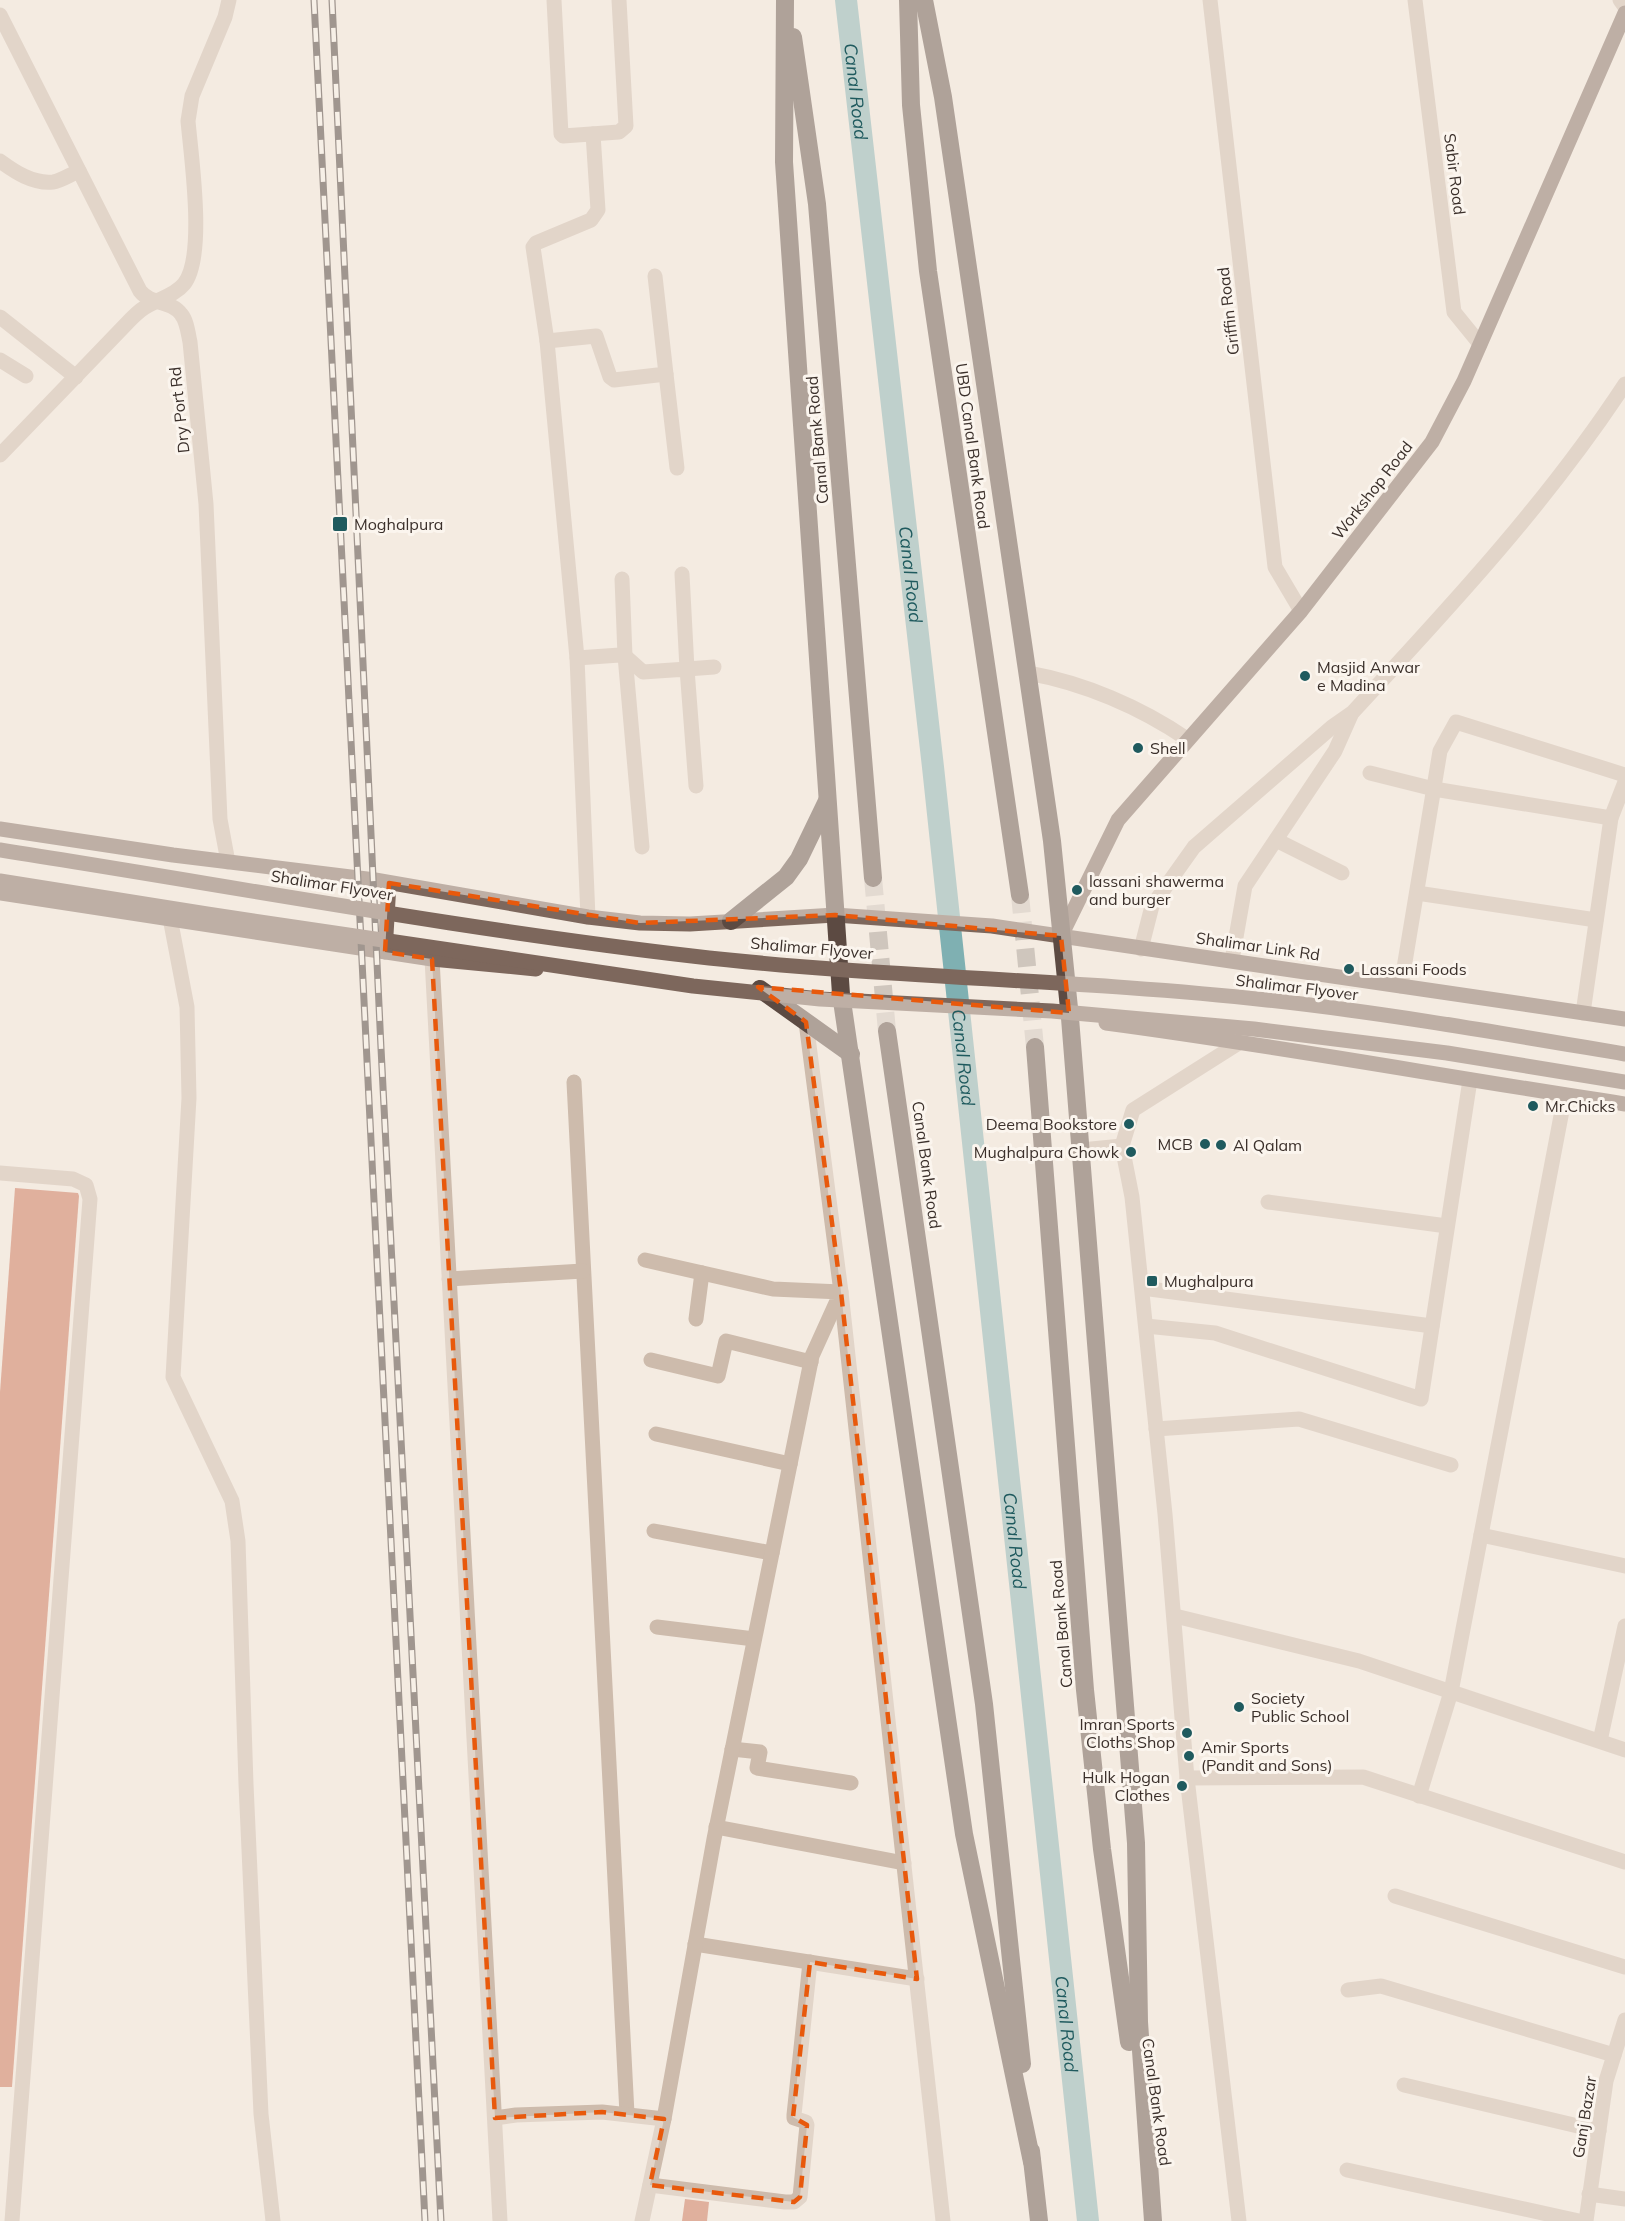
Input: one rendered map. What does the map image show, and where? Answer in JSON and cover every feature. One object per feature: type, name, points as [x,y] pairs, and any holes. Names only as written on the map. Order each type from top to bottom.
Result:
[{"type":"highway","points":[[786,0],[784,162],[841,993],[964,1834],[1032,2163],[1040,2221]]},
{"type":"highway","name":"Canal Bank Road","points":[[786,0],[817,204],[873,878]]},
{"type":"highway","name":"UBD Canal Bank Road","points":[[908,0],[911,105],[928,271],[1020,895]]},
{"type":"highway","points":[[924,0],[945,108],[1052,841],[1070,1018],[1136,1843],[1139,2022],[1153,2221]]},
{"type":"highway","points":[[731,921],[786,877],[799,859],[828,800]]},
{"type":"highway","points":[[758,987],[851,1054]]},
{"type":"highway","name":"Canal Bank Road","points":[[887,1031],[984,1704],[1032,2163]]},
{"type":"highway","name":"Canal Bank Road","points":[[1035,1047],[1085,1690],[1102,1849],[1151,2195]]},
{"type":"main road","name":"Workshop Road","points":[[1061,936],[1118,820],[1301,610],[1432,442],[1464,381],[1625,13]]},
{"type":"main road","name":"Shalimar Link Rd","points":[[0,829],[388,883],[588,917],[640,923],[690,924],[835,915],[992,926],[1625,1019]]},
{"type":"main road","name":"Shalimar Flyover","points":[[0,850],[522,934],[693,956],[819,968],[1093,985],[1269,1000],[1450,1025],[1625,1054]]},
{"type":"main road","points":[[0,881],[218,916],[693,986],[820,999],[1052,1011],[1254,1029],[1447,1053],[1625,1082]]},
{"type":"main road","points":[[385,952],[388,883]]},
{"type":"main road","points":[[0,893],[468,964],[841,993],[1015,1010],[1242,1041],[1625,1104]]},
{"type":"street","points":[[0,455],[131,319],[155,302],[175,292],[187,280],[192,270],[196,217],[188,121],[189,107],[225,17],[229,0]]},
{"type":"street","points":[[555,0],[561,134],[563,136],[620,132],[626,126],[619,0]]},
{"type":"street","name":"Griffin Road","points":[[1210,0],[1275,567],[1301,610]]},
{"type":"street","name":"Sabir Road","points":[[1415,0],[1454,312],[1480,344]]},
{"type":"street","points":[[1620,0],[1625,7]]},
{"type":"street","name":"Dry Port Rd","points":[[0,15],[140,291],[155,302],[171,306],[183,316],[190,342],[207,504],[220,819],[228,861]]},
{"type":"street","points":[[588,917],[577,658],[547,341],[533,247],[536,243],[591,220],[596,215],[598,210],[593,134]]},
{"type":"street","points":[[0,161],[15,172],[40,182],[55,182],[79,171]]},
{"type":"street","points":[[655,276],[677,468]]},
{"type":"street","points":[[0,317],[76,377]]},
{"type":"street","points":[[547,341],[596,336],[610,377],[614,380],[666,374]]},
{"type":"street","points":[[0,360],[26,376]]},
{"type":"street","points":[[1142,949],[1152,906],[1194,847],[1332,727],[1352,713],[1457,600],[1588,440],[1625,384]]},
{"type":"street","points":[[682,574],[696,786]]},
{"type":"street","points":[[621,579],[625,656],[642,847]]},
{"type":"street","points":[[577,658],[625,656],[643,672],[714,667]]},
{"type":"street","points":[[1028,674],[1059,678],[1125,704],[1187,739]]},
{"type":"street","points":[[1232,960],[1245,886],[1335,751],[1352,713]]},
{"type":"street","points":[[1401,986],[1440,751],[1456,722],[1625,775]]},
{"type":"street","points":[[1370,773],[1434,789],[1611,818]]},
{"type":"street","points":[[1583,1013],[1611,818],[1625,782]]},
{"type":"street","points":[[1276,840],[1342,873]]},
{"type":"street","points":[[1417,893],[1596,920]]},
{"type":"street","points":[[170,918],[187,1007],[189,1098],[173,1377],[232,1501],[238,1541],[261,2114],[273,2221]]},
{"type":"street","points":[[432,959],[500,2221]]},
{"type":"street","points":[[806,1022],[841,1292],[943,2221]]},
{"type":"street","points":[[1239,2221],[1187,1778],[1175,1616],[1142,1288],[1132,1197],[1122,1146],[1133,1110],[1242,1041]]},
{"type":"street","points":[[1146,1326],[1215,1333],[1420,1399],[1470,1080]]},
{"type":"street","points":[[574,1082],[627,2114]]},
{"type":"street","points":[[1419,1796],[1451,1692],[1565,1095]]},
{"type":"street","points":[[1081,1150],[1122,1146]]},
{"type":"street","points":[[0,1173],[73,1179],[86,1185],[90,1199],[12,2221]]},
{"type":"street","points":[[1268,1202],[1448,1226]]},
{"type":"street","points":[[645,1260],[773,1289],[841,1292]]},
{"type":"street","points":[[449,1279],[583,1271]]},
{"type":"street","points":[[696,1319],[702,1274]]},
{"type":"street","points":[[1142,1288],[1432,1326]]},
{"type":"street","points":[[642,2221],[664,2119],[716,1827],[811,1362],[841,1292]]},
{"type":"street","points":[[651,1360],[718,1376],[726,1341],[811,1362]]},
{"type":"street","points":[[1156,1429],[1299,1419],[1451,1465]]},
{"type":"street","points":[[656,1434],[790,1464]]},
{"type":"street","points":[[654,1531],[772,1553]]},
{"type":"street","points":[[1481,1535],[1625,1566]]},
{"type":"street","points":[[1175,1616],[1359,1661],[1625,1750]]},
{"type":"street","points":[[1600,1741],[1625,1626]]},
{"type":"street","points":[[657,1627],[754,1639]]},
{"type":"street","points":[[732,1749],[760,1752],[757,1768],[851,1784]]},
{"type":"street","points":[[1187,1778],[1363,1778],[1625,1863]]},
{"type":"street","points":[[716,1827],[904,1863]]},
{"type":"street","points":[[1395,1896],[1625,1967]]},
{"type":"street","points":[[695,1944],[916,1979]]},
{"type":"street","points":[[650,2185],[785,2202],[794,2202],[800,2197],[807,2125],[806,2122],[794,2118],[794,2115],[810,1962]]},
{"type":"street","points":[[1348,1990],[1381,1986],[1614,2055]]},
{"type":"street","name":"Ganj Bazar","points":[[1586,2221],[1606,2081],[1625,2020]]},
{"type":"street","points":[[1404,2085],[1599,2131]]},
{"type":"street","points":[[495,2118],[602,2112],[664,2119]]},
{"type":"street","points":[[1347,2170],[1579,2221]]},
{"type":"street","points":[[1589,2194],[1625,2199]]},
{"type":"highlighted area","points":[[389,883],[640,923],[835,915],[1061,936],[1069,1013],[758,987],[806,1022],[841,1292],[917,1979],[810,1962],[793,2117],[807,2125],[800,2197],[794,2202],[650,2185],[664,2119],[602,2112],[495,2118],[432,959],[385,952]]},
{"type":"building","points":[[15,1188],[78,1193],[79,1196],[12,2087],[0,2087],[0,1392]]},
{"type":"building","points":[[685,2199],[709,2202],[707,2221],[682,2221]]},
{"type":"waterway","name":"Canal Road","points":[[846,0],[933,767],[1088,2221]]},
{"type":"tunnel","points":[[873,878],[887,1031]]},
{"type":"tunnel","points":[[1020,895],[1035,1047]]},
{"type":"railway","points":[[314,0],[425,2221]]},
{"type":"railway","points":[[332,0],[381,1048],[441,2221]]},
{"type":"place","name":"Moghalpura","points":[[340,524]]},
{"type":"place","name":"Masjid Anwar e Madina","points":[[1305,676]]},
{"type":"place","name":"Shell","points":[[1138,748]]},
{"type":"place","name":"lassani shawerma and burger","points":[[1077,890]]},
{"type":"place","name":"Lassani Foods","points":[[1349,969]]},
{"type":"place","name":"Mr.Chicks","points":[[1533,1106]]},
{"type":"place","name":"Deema Bookstore","points":[[1129,1124]]},
{"type":"place","name":"MCB","points":[[1205,1144]]},
{"type":"place","name":"Al Qalam","points":[[1221,1145]]},
{"type":"place","name":"Mughalpura Chowk","points":[[1131,1152]]},
{"type":"place","name":"Mughalpura","points":[[1152,1281]]},
{"type":"place","name":"Society Public School","points":[[1239,1707]]},
{"type":"place","name":"Imran Sports Cloths Shop","points":[[1187,1733]]},
{"type":"place","name":"Amir Sports (Pandit and Sons)","points":[[1189,1756]]},
{"type":"place","name":"Hulk Hogan Clothes","points":[[1182,1786]]}]
